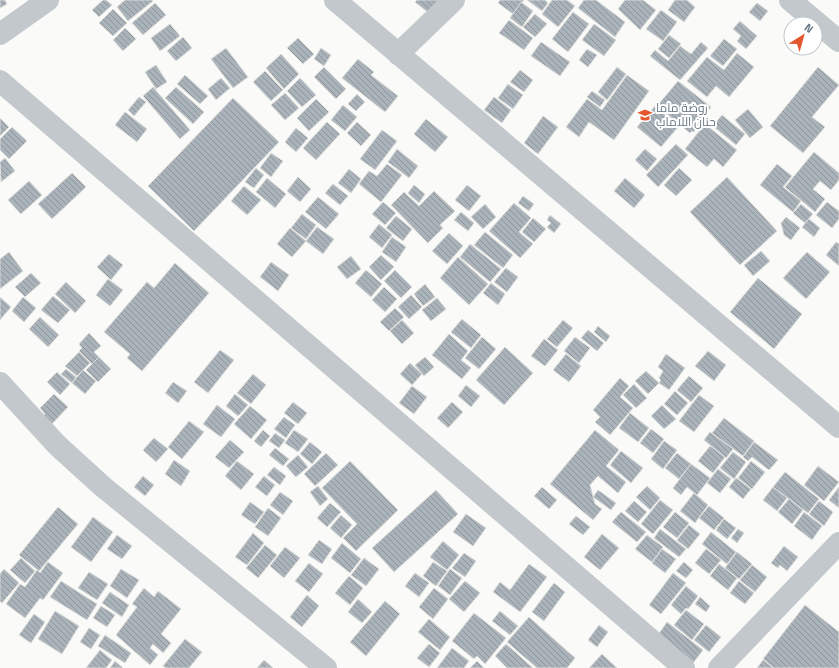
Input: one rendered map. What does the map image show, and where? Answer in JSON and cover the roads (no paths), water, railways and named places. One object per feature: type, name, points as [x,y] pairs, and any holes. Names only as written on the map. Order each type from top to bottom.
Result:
[{"type":"street","points":[[0,34],[48,0]]},
{"type":"street","points":[[336,0],[839,427]]},
{"type":"street","points":[[398,54],[454,0]]},
{"type":"street","points":[[790,0],[839,41]]},
{"type":"street","points":[[0,81],[684,668]]},
{"type":"street","points":[[0,382],[57,445],[102,486],[326,668]]},
{"type":"street","points":[[719,668],[839,543]]},
{"type":"place","name":"روضة ماما حنان اللاماب","points":[[645,115]]}]
